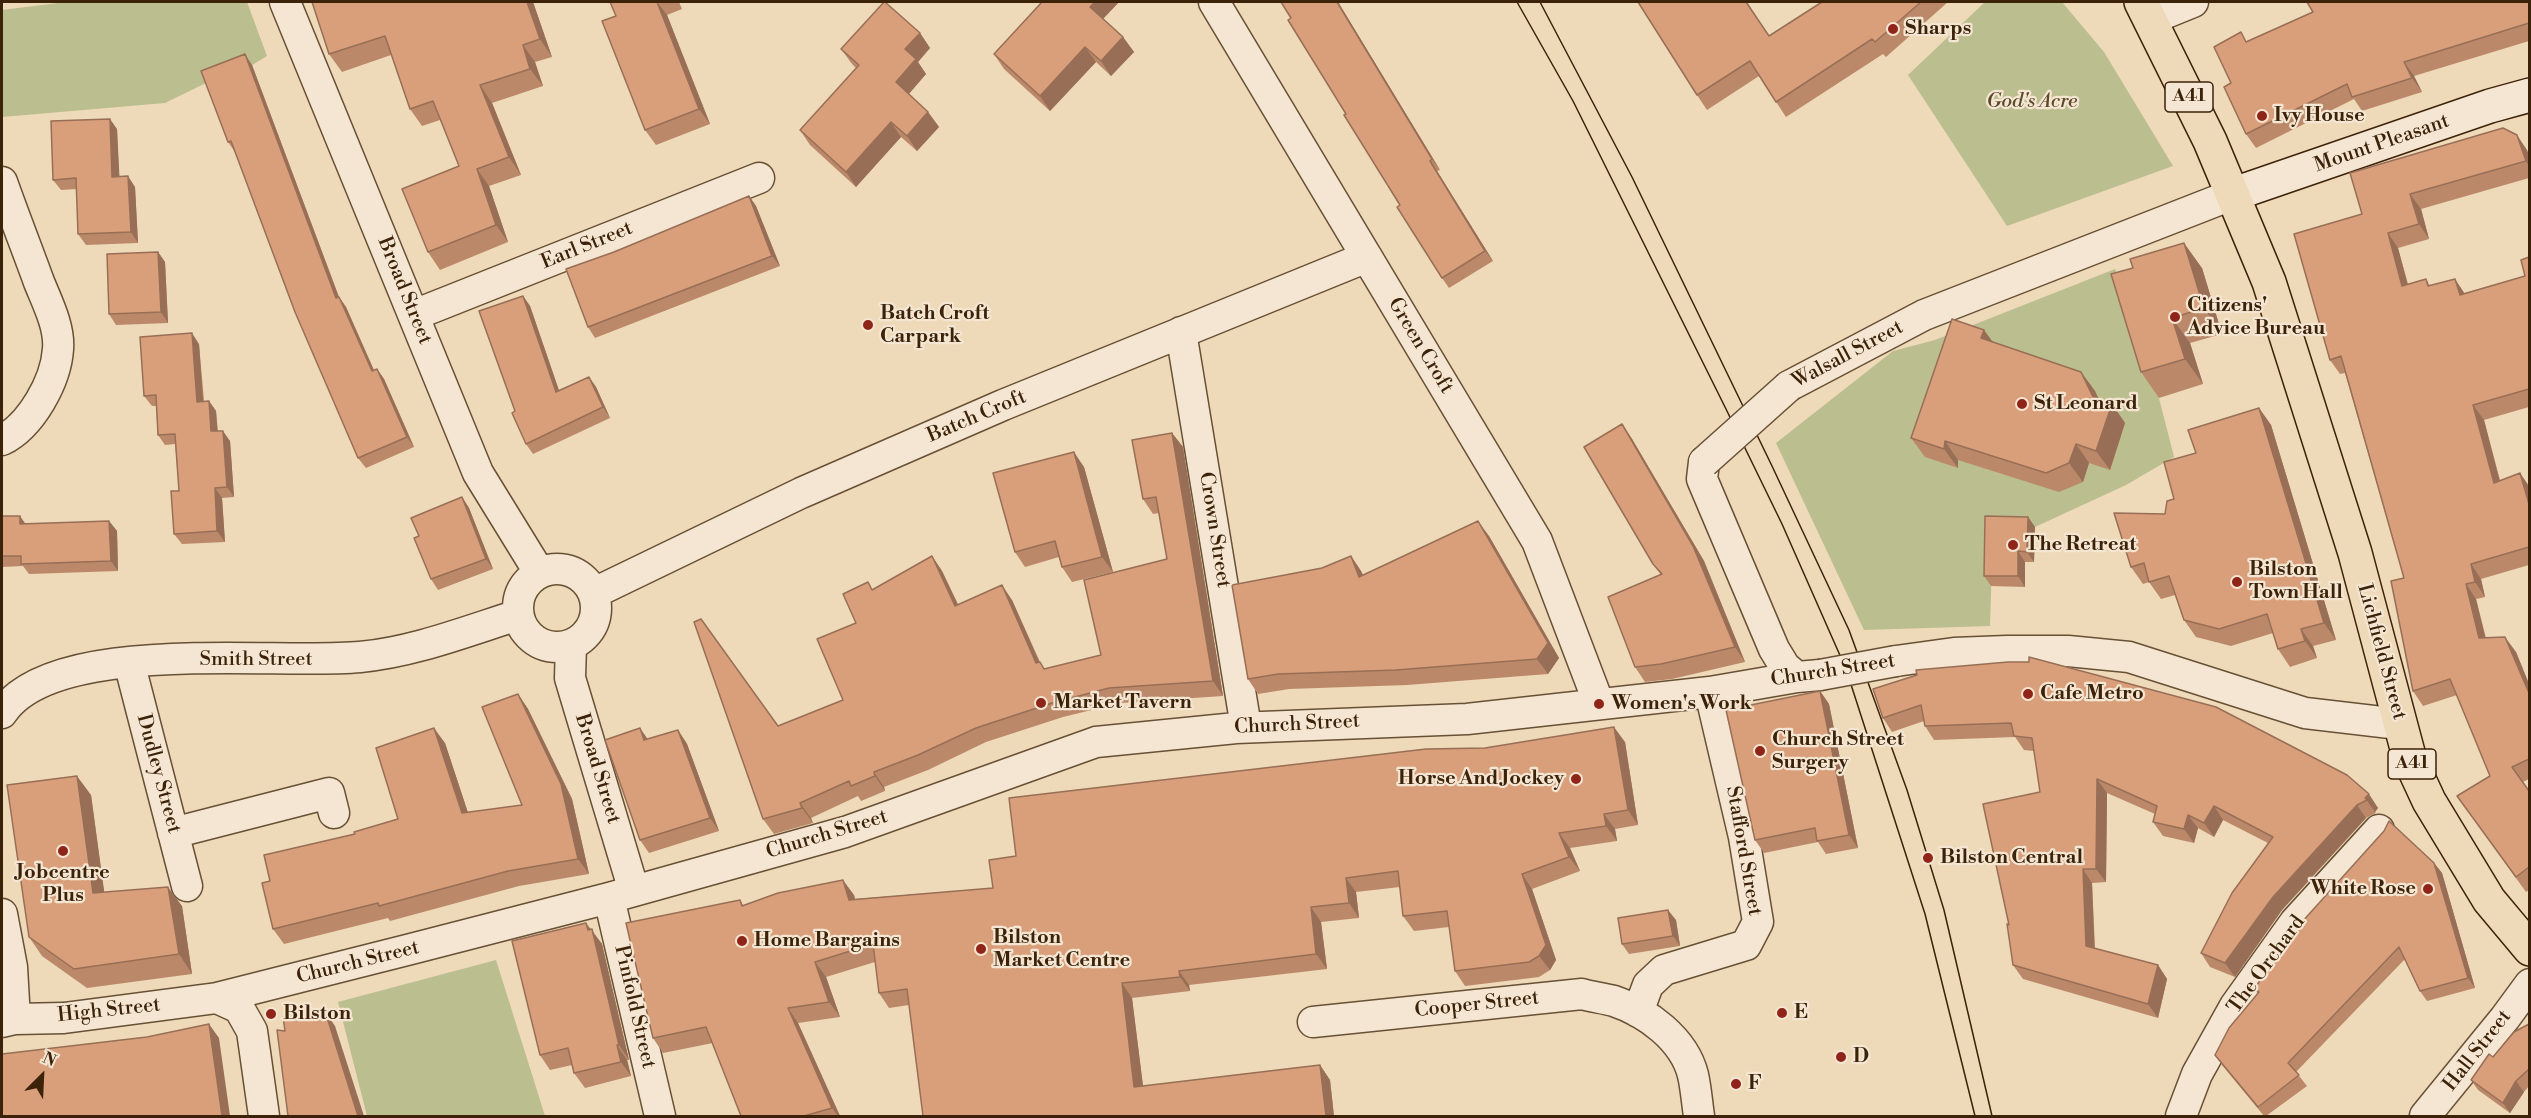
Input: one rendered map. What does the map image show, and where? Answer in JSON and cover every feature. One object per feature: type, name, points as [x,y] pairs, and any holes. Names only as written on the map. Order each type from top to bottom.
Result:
[{"type":"highway","name":"A41","points":[[2146,10],[2234,194]]},
{"type":"highway","name":"Lichfield Street","points":[[2234,194],[2269,282],[2299,371],[2355,553],[2410,760],[2429,801],[2489,900],[2529,949]]},
{"type":"main road","name":"Mount Pleasant","points":[[2234,194],[2490,106],[2529,95]]},
{"type":"street","name":"Broad Street","points":[[285,2],[478,473],[539,572]]},
{"type":"street","name":"Green Croft","points":[[1214,2],[1537,541],[1599,704]]},
{"type":"street","points":[[2146,10],[2193,2]]},
{"type":"street","name":"Earl Street","points":[[414,315],[759,178]]},
{"type":"street","points":[[2,182],[54,321],[58,348],[45,390],[33,414],[12,435],[2,440]]},
{"type":"street","name":"Walsall Street","points":[[1808,676],[1785,667],[1770,639],[1702,479],[1704,462],[1789,386],[1924,315],[2234,194]]},
{"type":"street","name":"Batch Croft","points":[[594,593],[801,493],[1003,405],[1367,257]]},
{"type":"street","name":"Crown Street","points":[[1181,333],[1246,727]]},
{"type":"street","points":[[552,568],[577,573],[594,593],[597,605],[593,624],[582,639],[571,645],[548,646],[537,642],[528,635],[518,615],[518,602],[522,590],[539,572],[552,568]]},
{"type":"street","name":"Smith Street","points":[[2,713],[23,694],[47,679],[82,669],[145,660],[318,660],[363,657],[416,647],[518,615]]},
{"type":"street","name":"Broad Street","points":[[571,645],[570,678],[622,894]]},
{"type":"street","name":"Church Street","points":[[217,998],[622,894],[845,832],[1096,742],[1246,727],[1467,719],[1710,692],[1954,653],[2007,651],[2068,651],[2129,657],[2306,713],[2399,724]]},
{"type":"street","name":"Dudley Street","points":[[129,662],[187,886]]},
{"type":"street","name":"Stafford Street","points":[[1638,1012],[1648,985],[1664,970],[1746,945],[1758,922],[1744,837],[1710,692]]},
{"type":"street","points":[[173,833],[329,793],[334,813]]},
{"type":"street","name":"The Orchard","points":[[2181,1116],[2197,1074],[2235,1006],[2295,922],[2379,830]]},
{"type":"street","name":"Pinfold Street","points":[[622,894],[632,1001],[660,1116]]},
{"type":"street","points":[[2,914],[12,967],[8,1020]]},
{"type":"street","name":"Hall Street","points":[[2425,1116],[2499,1027],[2529,984]]},
{"type":"street","name":"Cooper Street","points":[[1313,1022],[1581,994],[1613,1001],[1638,1012],[1666,1031],[1680,1049],[1692,1072],[1699,1116]]},
{"type":"street","points":[[217,998],[239,1008],[252,1031],[264,1116]]},
{"type":"street","name":"High Street","points":[[8,1020],[64,1018],[217,998]]},
{"type":"green space","points":[[66,2],[247,2],[267,56],[252,65],[208,82],[165,103],[2,117],[2,10]]},
{"type":"green space","name":"God's Acre","points":[[1985,2],[2062,2],[2104,52],[2173,166],[2007,226],[1908,75]]},
{"type":"green space","points":[[2115,269],[2141,338],[2174,457],[2126,485],[2035,527],[1993,526],[1990,626],[1864,630],[1776,443],[1893,351],[1935,340]]},
{"type":"green space","points":[[496,960],[545,1116],[367,1116],[338,1002]]},
{"type":"building","points":[[312,2],[527,2],[540,39],[523,45],[530,69],[480,85],[509,157],[477,169],[496,225],[428,252],[402,189],[459,166],[433,101],[410,109],[385,36],[329,54]]},
{"type":"building","points":[[610,2],[657,2],[699,109],[645,130],[602,21],[616,16]]},
{"type":"building","points":[[884,2],[920,33],[905,49],[916,59],[896,82],[928,112],[907,136],[891,122],[846,172],[800,130],[859,65],[841,49]]},
{"type":"building","points":[[1042,2],[1095,2],[1090,7],[1123,37],[1101,61],[1085,47],[1040,96],[994,54]]},
{"type":"building","points":[[1281,2],[1337,2],[1485,251],[1442,278],[1397,207],[1400,205],[1288,20],[1291,18]]},
{"type":"building","points":[[1638,2],[1746,2],[1769,36],[1822,2],[1921,2],[1875,42],[1872,39],[1776,102],[1750,61],[1697,95]]},
{"type":"building","points":[[2307,2],[2529,2],[2529,23],[2404,62],[2412,78],[2352,97],[2347,84],[2246,134],[2224,87],[2231,83],[2214,47],[2241,32],[2246,42],[2313,12]]},
{"type":"building","points":[[245,54],[336,298],[339,297],[372,371],[377,369],[407,437],[358,458],[295,312],[231,141],[228,142],[201,71]]},
{"type":"building","points":[[110,119],[112,177],[128,176],[131,232],[78,234],[76,178],[53,180],[51,121]]},
{"type":"building","points":[[2503,128],[2517,135],[2526,161],[2410,194],[2419,224],[2388,233],[2402,286],[2426,279],[2428,286],[2455,279],[2460,295],[2525,276],[2521,260],[2529,257],[2529,389],[2473,405],[2494,483],[2520,473],[2529,504],[2529,547],[2471,564],[2475,582],[2466,584],[2479,638],[2505,637],[2529,693],[2529,759],[2512,767],[2529,791],[2529,867],[2516,877],[2457,796],[2490,776],[2450,679],[2413,691],[2391,581],[2404,578],[2341,356],[2330,360],[2294,234],[2362,214],[2350,173]]},
{"type":"building","points":[[749,196],[772,256],[588,327],[566,269],[614,252]]},
{"type":"building","points":[[2184,243],[2204,308],[2172,318],[2185,359],[2141,372],[2111,274],[2133,268],[2130,259]]},
{"type":"building","points":[[158,252],[161,312],[109,314],[107,254]]},
{"type":"building","points":[[523,296],[556,392],[589,377],[603,407],[526,444],[512,413],[515,411],[479,311]]},
{"type":"building","name":"St Leonard","points":[[1952,319],[1984,330],[1981,338],[2081,372],[2093,397],[2112,404],[2096,451],[2076,444],[2069,463],[2046,473],[1945,441],[1944,449],[1911,438]]},
{"type":"building","points":[[192,333],[197,402],[209,401],[211,431],[223,431],[227,487],[215,488],[217,531],[174,534],[171,491],[179,491],[175,434],[158,435],[156,395],[144,396],[140,337]]},
{"type":"building","name":"Bilston Town Hall","points":[[2259,408],[2324,623],[2301,629],[2305,641],[2278,649],[2267,614],[2219,629],[2184,620],[2169,576],[2149,582],[2144,563],[2131,567],[2114,513],[2165,514],[2167,501],[2174,499],[2164,462],[2196,453],[2188,430]]},
{"type":"building","points":[[1622,424],[1693,546],[1735,647],[1661,664],[1635,667],[1608,597],[1662,574],[1653,564],[1584,447]]},
{"type":"building","points":[[1172,433],[1213,681],[1109,688],[1052,703],[976,728],[918,755],[874,772],[875,776],[851,786],[849,781],[800,803],[802,808],[763,819],[694,622],[701,619],[778,726],[843,700],[817,639],[856,623],[843,594],[868,582],[872,590],[932,556],[955,606],[1002,585],[1036,663],[1040,662],[1044,669],[1101,655],[1084,580],[1167,559],[1156,497],[1143,499],[1132,440]]},
{"type":"building","points":[[1074,452],[1102,557],[1062,567],[1055,541],[1015,552],[993,473]]},
{"type":"building","points":[[462,497],[486,559],[431,579],[414,538],[419,536],[411,518]]},
{"type":"building","points":[[2,516],[20,516],[20,524],[109,521],[111,561],[21,564],[21,556],[2,556]]},
{"type":"building","name":"The Retreat","points":[[1985,516],[2028,517],[2027,552],[2018,551],[2018,576],[1984,576]]},
{"type":"building","points":[[1478,521],[1548,643],[1537,659],[1396,670],[1278,674],[1248,679],[1232,585],[1322,568],[1351,556],[1359,577]]},
{"type":"building","points":[[2029,657],[2216,707],[2347,775],[2369,794],[2365,798],[2367,800],[2357,805],[2273,897],[2225,963],[2201,953],[2232,893],[2273,837],[2214,806],[2204,823],[2188,815],[2184,829],[2153,822],[2157,806],[2097,779],[2096,869],[2083,869],[2086,946],[2158,965],[2148,1004],[2013,965],[2007,924],[2009,925],[1983,804],[2040,792],[2032,738],[2014,736],[2011,723],[1925,726],[1921,705],[1883,718],[1873,689],[1917,675],[1916,670],[2029,662]]},
{"type":"building","points":[[1820,691],[1849,835],[1817,841],[1815,828],[1755,840],[1726,710]]},
{"type":"building","points":[[518,694],[561,784],[578,859],[508,871],[379,906],[378,903],[273,929],[262,883],[270,881],[264,855],[355,834],[354,832],[398,819],[376,748],[434,728],[462,813],[522,805],[482,707]]},
{"type":"building","name":"Bilston Market Centre","points":[[1614,727],[1628,810],[1604,814],[1606,826],[1559,833],[1569,857],[1522,874],[1546,945],[1539,956],[1529,962],[1455,971],[1447,911],[1403,916],[1398,871],[1346,878],[1349,903],[1311,907],[1316,954],[1179,971],[1180,977],[1122,983],[1134,1087],[1320,1065],[1326,1116],[923,1116],[907,989],[879,993],[873,944],[815,962],[829,1002],[788,1008],[832,1108],[804,1116],[741,1116],[706,1027],[653,1038],[626,923],[740,900],[742,906],[778,893],[843,880],[849,900],[993,888],[989,860],[1016,856],[1009,798],[1426,749],[1485,748]]},
{"type":"building","points":[[640,728],[644,740],[678,730],[710,818],[640,840],[605,740]]},
{"type":"building","name":"Jobcentre Plus","points":[[77,776],[93,893],[168,887],[179,954],[74,969],[29,937],[7,785]]},
{"type":"building","points":[[2389,821],[2434,863],[2468,978],[2420,991],[2399,947],[2288,1063],[2299,1075],[2258,1107],[2215,1055],[2229,1028],[2259,992],[2254,989],[2301,923],[2384,831]]},
{"type":"building","points":[[1668,910],[1673,936],[1622,944],[1618,918]]},
{"type":"building","points":[[586,923],[588,930],[592,929],[621,1062],[574,1073],[568,1048],[540,1055],[512,941]]},
{"type":"building","points":[[325,1011],[358,1116],[288,1116],[277,1030],[285,1031],[283,1017]]},
{"type":"building","points":[[209,1024],[222,1116],[2,1116],[2,1054],[147,1037]]},
{"type":"building","points":[[2529,1024],[2529,1069],[2516,1081],[2503,1103],[2471,1080],[2489,1054],[2493,1057],[2514,1032]]},
{"type":"tram line","points":[[1517,2],[1573,101],[1725,407],[1782,524],[1846,669],[1925,914],[1975,1116]]},
{"type":"tram line","points":[[1540,2],[1632,177],[1849,630],[1907,790],[1944,910],[1992,1116]]},
{"type":"place","name":"Sharps","points":[[1893,29]]},
{"type":"place","name":"Ivy House","points":[[2262,116]]},
{"type":"place","name":"Citizens' Advice Bureau","points":[[2175,317]]},
{"type":"place","name":"Batch Croft Carpark","points":[[868,325]]},
{"type":"place","name":"St Leonard","points":[[2022,404]]},
{"type":"place","name":"The Retreat","points":[[2013,545]]},
{"type":"place","name":"Bilston Town Hall","points":[[2237,582]]},
{"type":"place","name":"Cafe Metro","points":[[2028,694]]},
{"type":"place","name":"Market Tavern","points":[[1041,703]]},
{"type":"place","name":"Women's Work","points":[[1599,704]]},
{"type":"place","name":"Church Street Surgery","points":[[1760,751]]},
{"type":"place","name":"Horse And Jockey","points":[[1576,779]]},
{"type":"place","name":"Jobcentre Plus","points":[[63,851]]},
{"type":"place","name":"Bilston Central","points":[[1928,858]]},
{"type":"place","name":"White Rose","points":[[2428,889]]},
{"type":"place","name":"Home Bargains","points":[[742,941]]},
{"type":"place","name":"Bilston Market Centre","points":[[981,949]]},
{"type":"place","name":"E","points":[[1782,1013]]},
{"type":"place","name":"Bilston","points":[[271,1014]]},
{"type":"place","name":"D","points":[[1841,1057]]},
{"type":"place","name":"F","points":[[1736,1084]]}]
